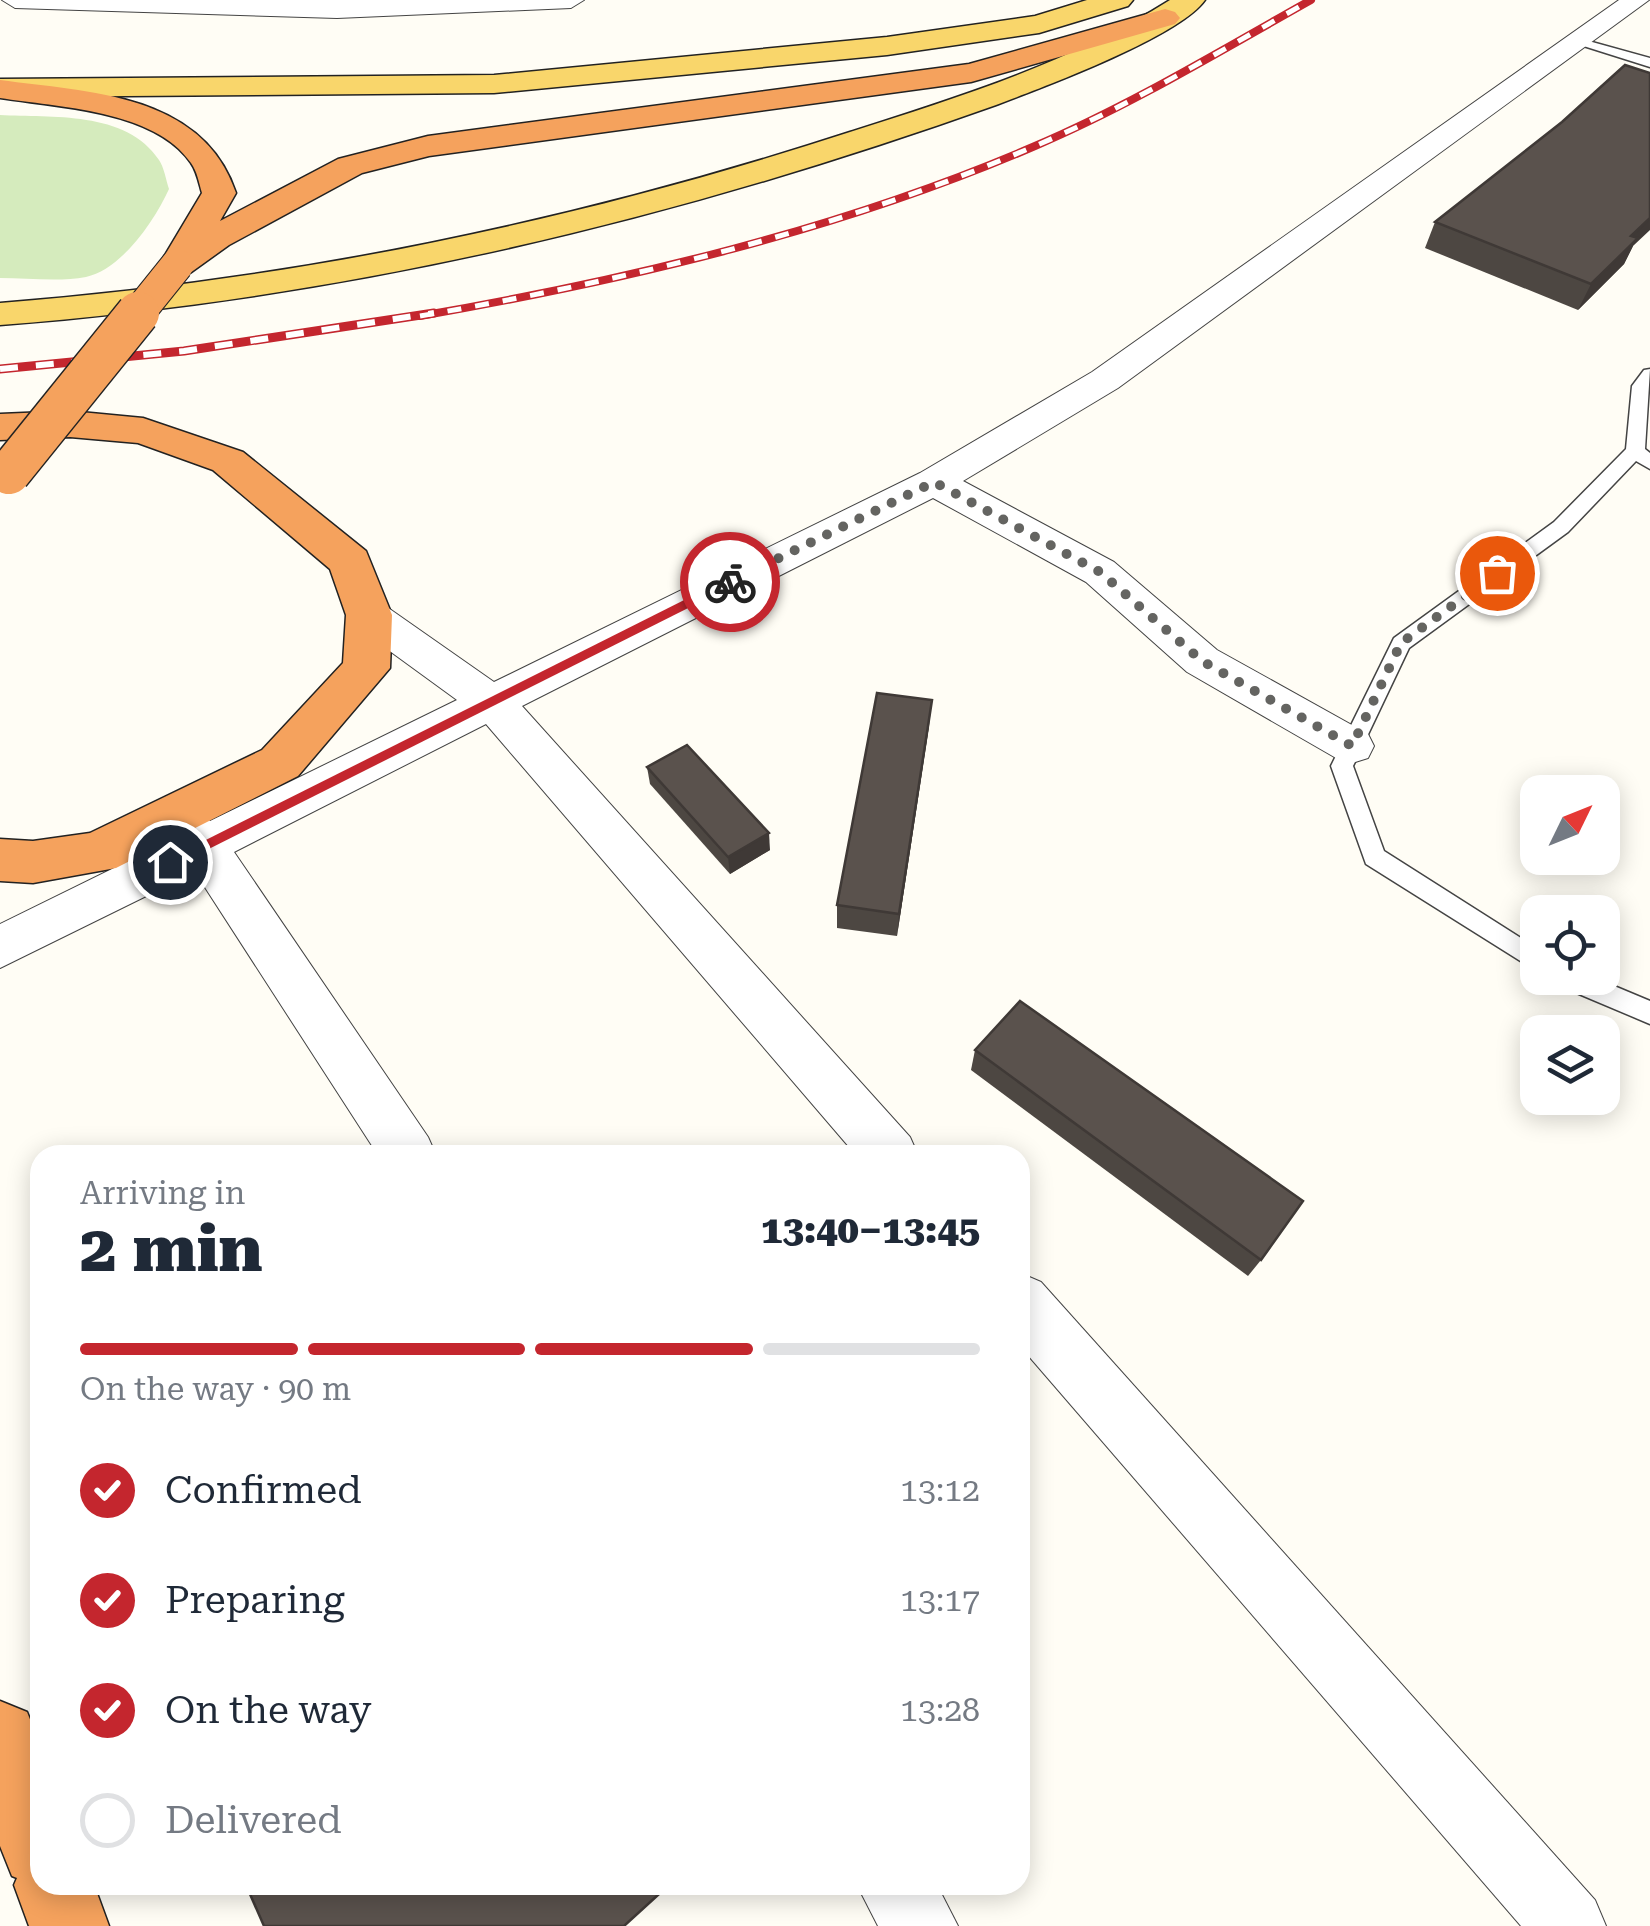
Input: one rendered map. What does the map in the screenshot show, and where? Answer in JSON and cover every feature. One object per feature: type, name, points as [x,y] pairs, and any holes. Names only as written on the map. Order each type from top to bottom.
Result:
[{"type":"highway","points":[[177,265],[216,237],[350,166],[428,146],[971,73],[1177,9]]},
{"type":"highway","points":[[0,88],[152,118],[186,136],[207,160],[219,193],[177,265],[4,478]]},
{"type":"highway","points":[[0,427],[70,424],[143,432],[228,461],[350,562],[369,615],[366,668],[280,763],[191,830],[98,853],[34,862],[0,860]]},
{"type":"highway","points":[[0,1739],[30,1821]]},
{"type":"highway","points":[[58,1895],[69,1926]]},
{"type":"main road","points":[[0,88],[494,84],[886,46],[1039,24],[1118,0]]},
{"type":"main road","points":[[0,314],[90,309],[270,288],[412,262],[568,226],[828,152],[939,114],[1100,53],[1177,9]]},
{"type":"street","points":[[15,0],[337,10],[571,0]]},
{"type":"street","points":[[0,948],[191,830],[493,702],[620,635],[934,482],[1105,380],[1636,0]]},
{"type":"street","points":[[934,482],[1100,572],[1202,661],[1352,746]]},
{"type":"street","points":[[369,615],[493,702],[882,1145]]},
{"type":"street","points":[[191,830],[402,1145]]},
{"type":"street","points":[[1030,1313],[1569,1926]]},
{"type":"street","points":[[900,1895],[920,1926]]},
{"type":"lane","points":[[1579,40],[1650,63]]},
{"type":"lane","points":[[1520,951],[1374,858],[1342,766],[1401,643],[1561,527],[1643,457],[1641,386],[1650,374]]},
{"type":"lane","points":[[1608,995],[1650,1013]]},
{"type":"green space","points":[[0,115],[64,117],[108,125],[145,144],[159,160],[169,189],[146,228],[112,264],[86,277],[0,278]]},
{"type":"building","points":[[1625,65],[1650,73],[1650,218],[1631,236],[1638,238],[1591,284],[1435,222],[1562,122]]},
{"type":"building","points":[[877,693],[932,700],[899,914],[837,905]]},
{"type":"building","points":[[687,745],[769,833],[728,857],[647,767]]},
{"type":"building","points":[[1020,1001],[1303,1201],[1261,1260],[975,1050]]},
{"type":"building","points":[[250,1895],[658,1895],[624,1926],[264,1926]]},
{"type":"railway","points":[[420,316],[655,269],[886,203],[1071,130],[1311,0]]},
{"type":"railway","points":[[0,369],[184,351],[434,313]]},
{"type":"way so far","points":[[730,582],[934,482],[1100,572],[1202,661],[1352,746],[1401,643],[1497,573]]},
{"type":"route","points":[[170,862],[730,582]]}]
